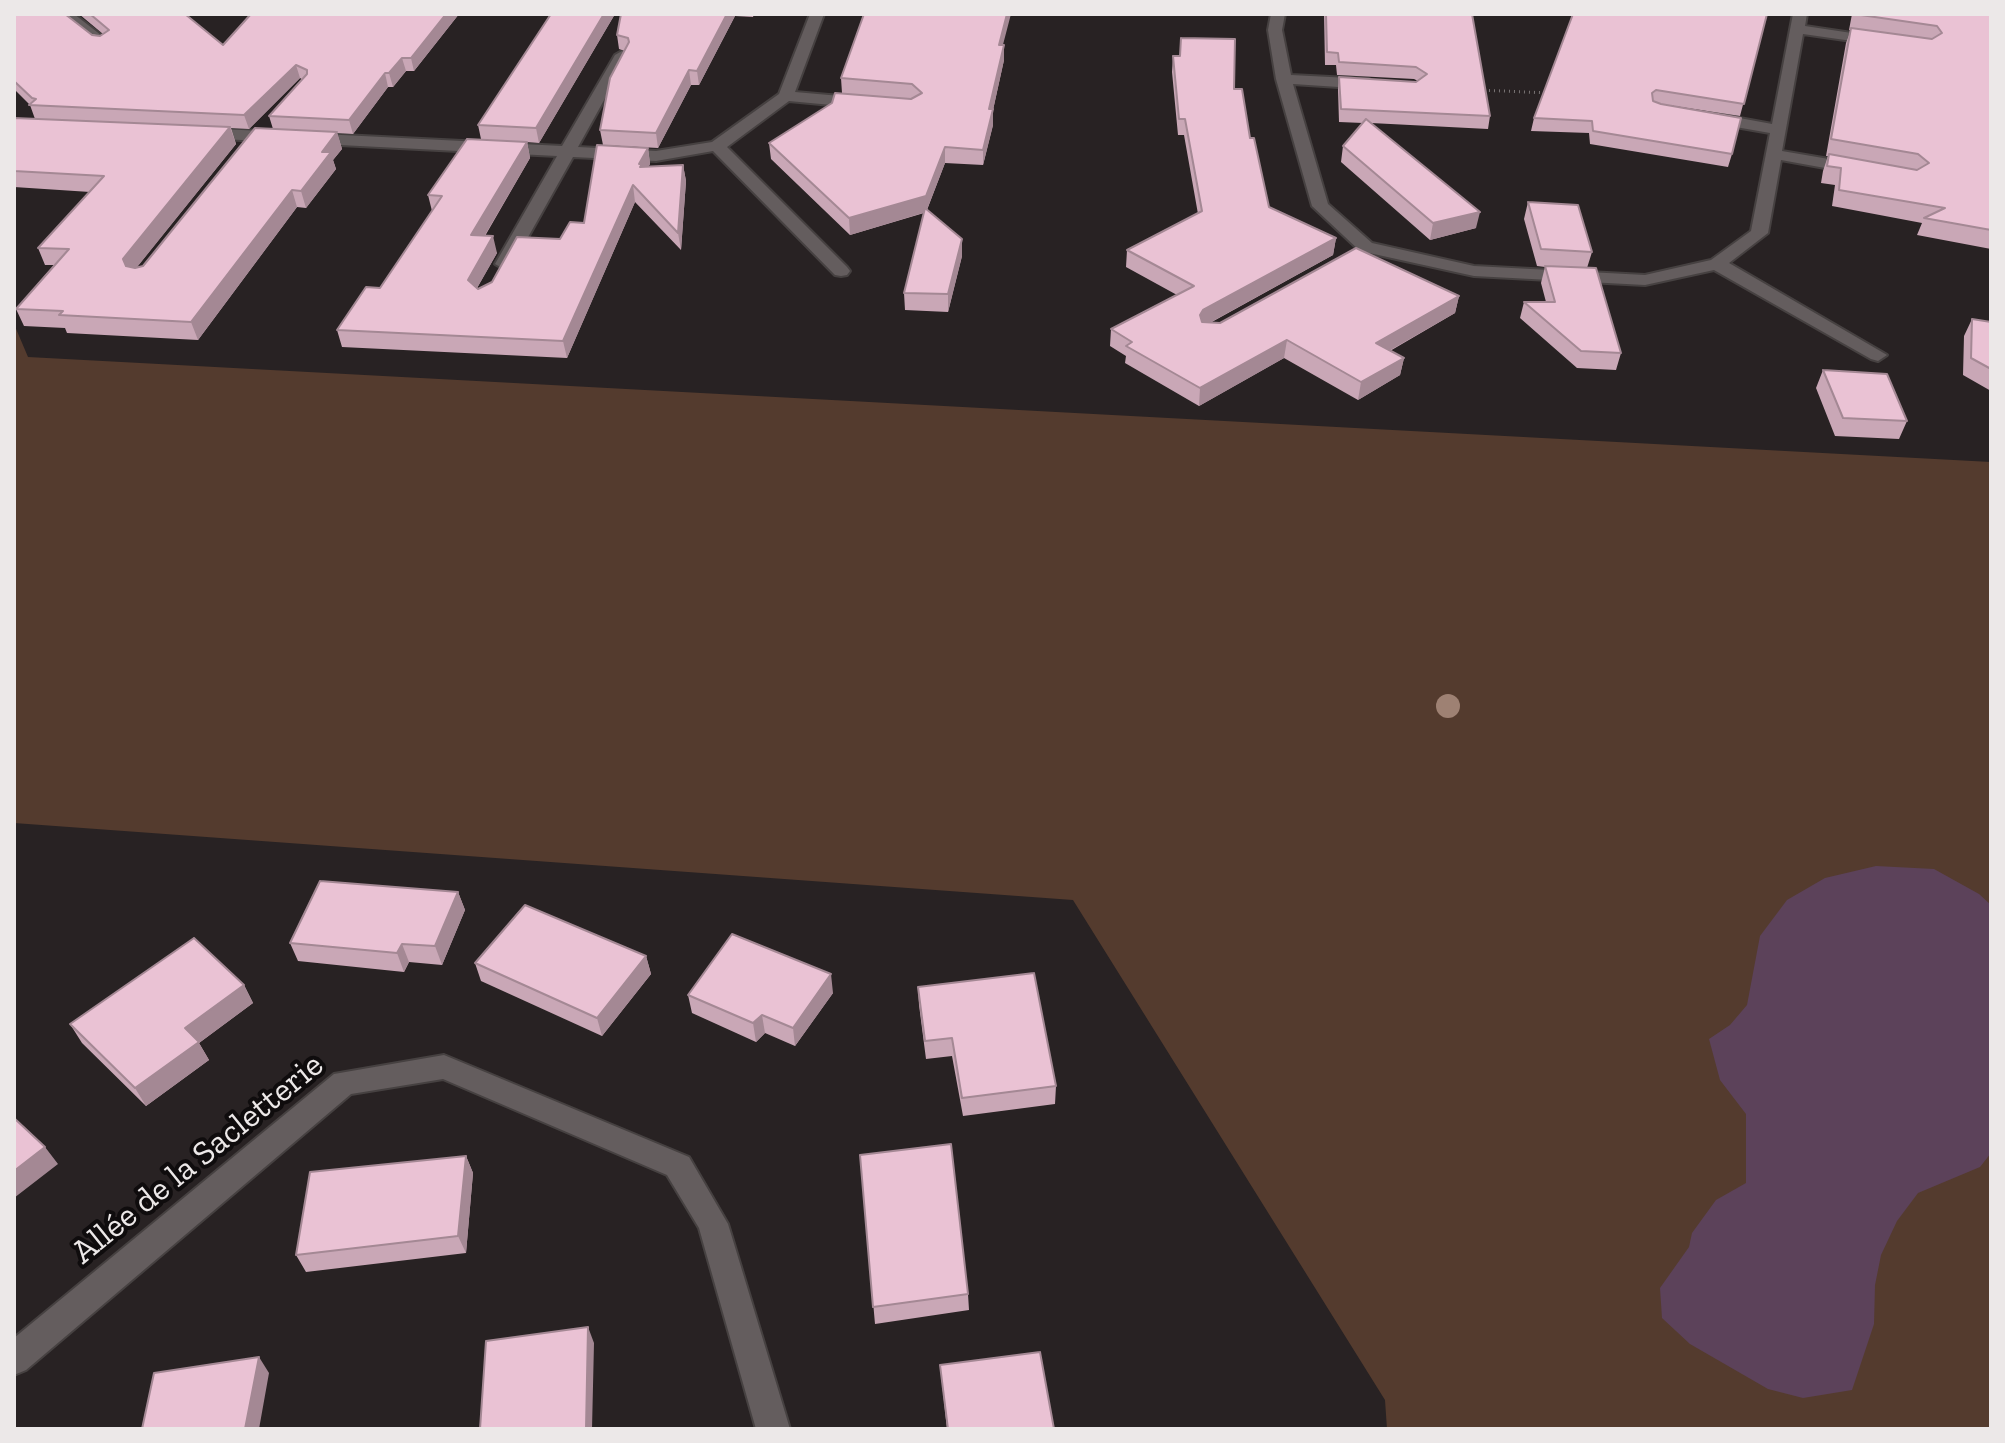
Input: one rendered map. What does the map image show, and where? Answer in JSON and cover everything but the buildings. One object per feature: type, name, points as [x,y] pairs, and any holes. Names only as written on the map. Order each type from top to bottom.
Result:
[{"type":"street","points":[[65,14],[104,43]]},
{"type":"street","points":[[181,133],[251,141],[568,154],[656,156],[717,146],[786,96],[817,14]]},
{"type":"street","points":[[1278,14],[1275,30],[1284,79],[1320,206],[1360,251],[1474,271],[1645,280],[1717,264],[1759,233],[1798,21],[1897,44]]},
{"type":"street","points":[[492,284],[622,55]]},
{"type":"street","points":[[1284,79],[1385,85]]},
{"type":"street","points":[[786,96],[881,104]]},
{"type":"street","points":[[1688,114],[1778,130]]},
{"type":"street","points":[[251,141],[274,116]]},
{"type":"street","points":[[717,146],[841,271]]},
{"type":"street","points":[[1774,154],[1881,174]]},
{"type":"street","points":[[1717,264],[1878,355]]},
{"type":"street","name":"Allée de la Sacletterie","points":[[14,1359],[344,1083],[444,1067],[678,1166],[713,1224],[773,1429]]},
{"type":"path","points":[[1475,90],[1552,93]]},
{"type":"shaded area","points":[[14,324],[28,357],[1991,462],[1991,1429],[1387,1429],[1385,1400],[1073,900],[14,823]]},
{"type":"shaded area","points":[[1876,866],[1934,869],[1979,894],[1991,905],[1991,1153],[1980,1167],[1918,1193],[1897,1221],[1881,1255],[1875,1285],[1874,1324],[1852,1390],[1803,1398],[1768,1389],[1690,1344],[1662,1318],[1660,1288],[1689,1247],[1692,1233],[1716,1200],[1746,1183],[1746,1114],[1720,1080],[1709,1039],[1730,1025],[1747,1005],[1760,936],[1787,900],[1825,878]]}]
